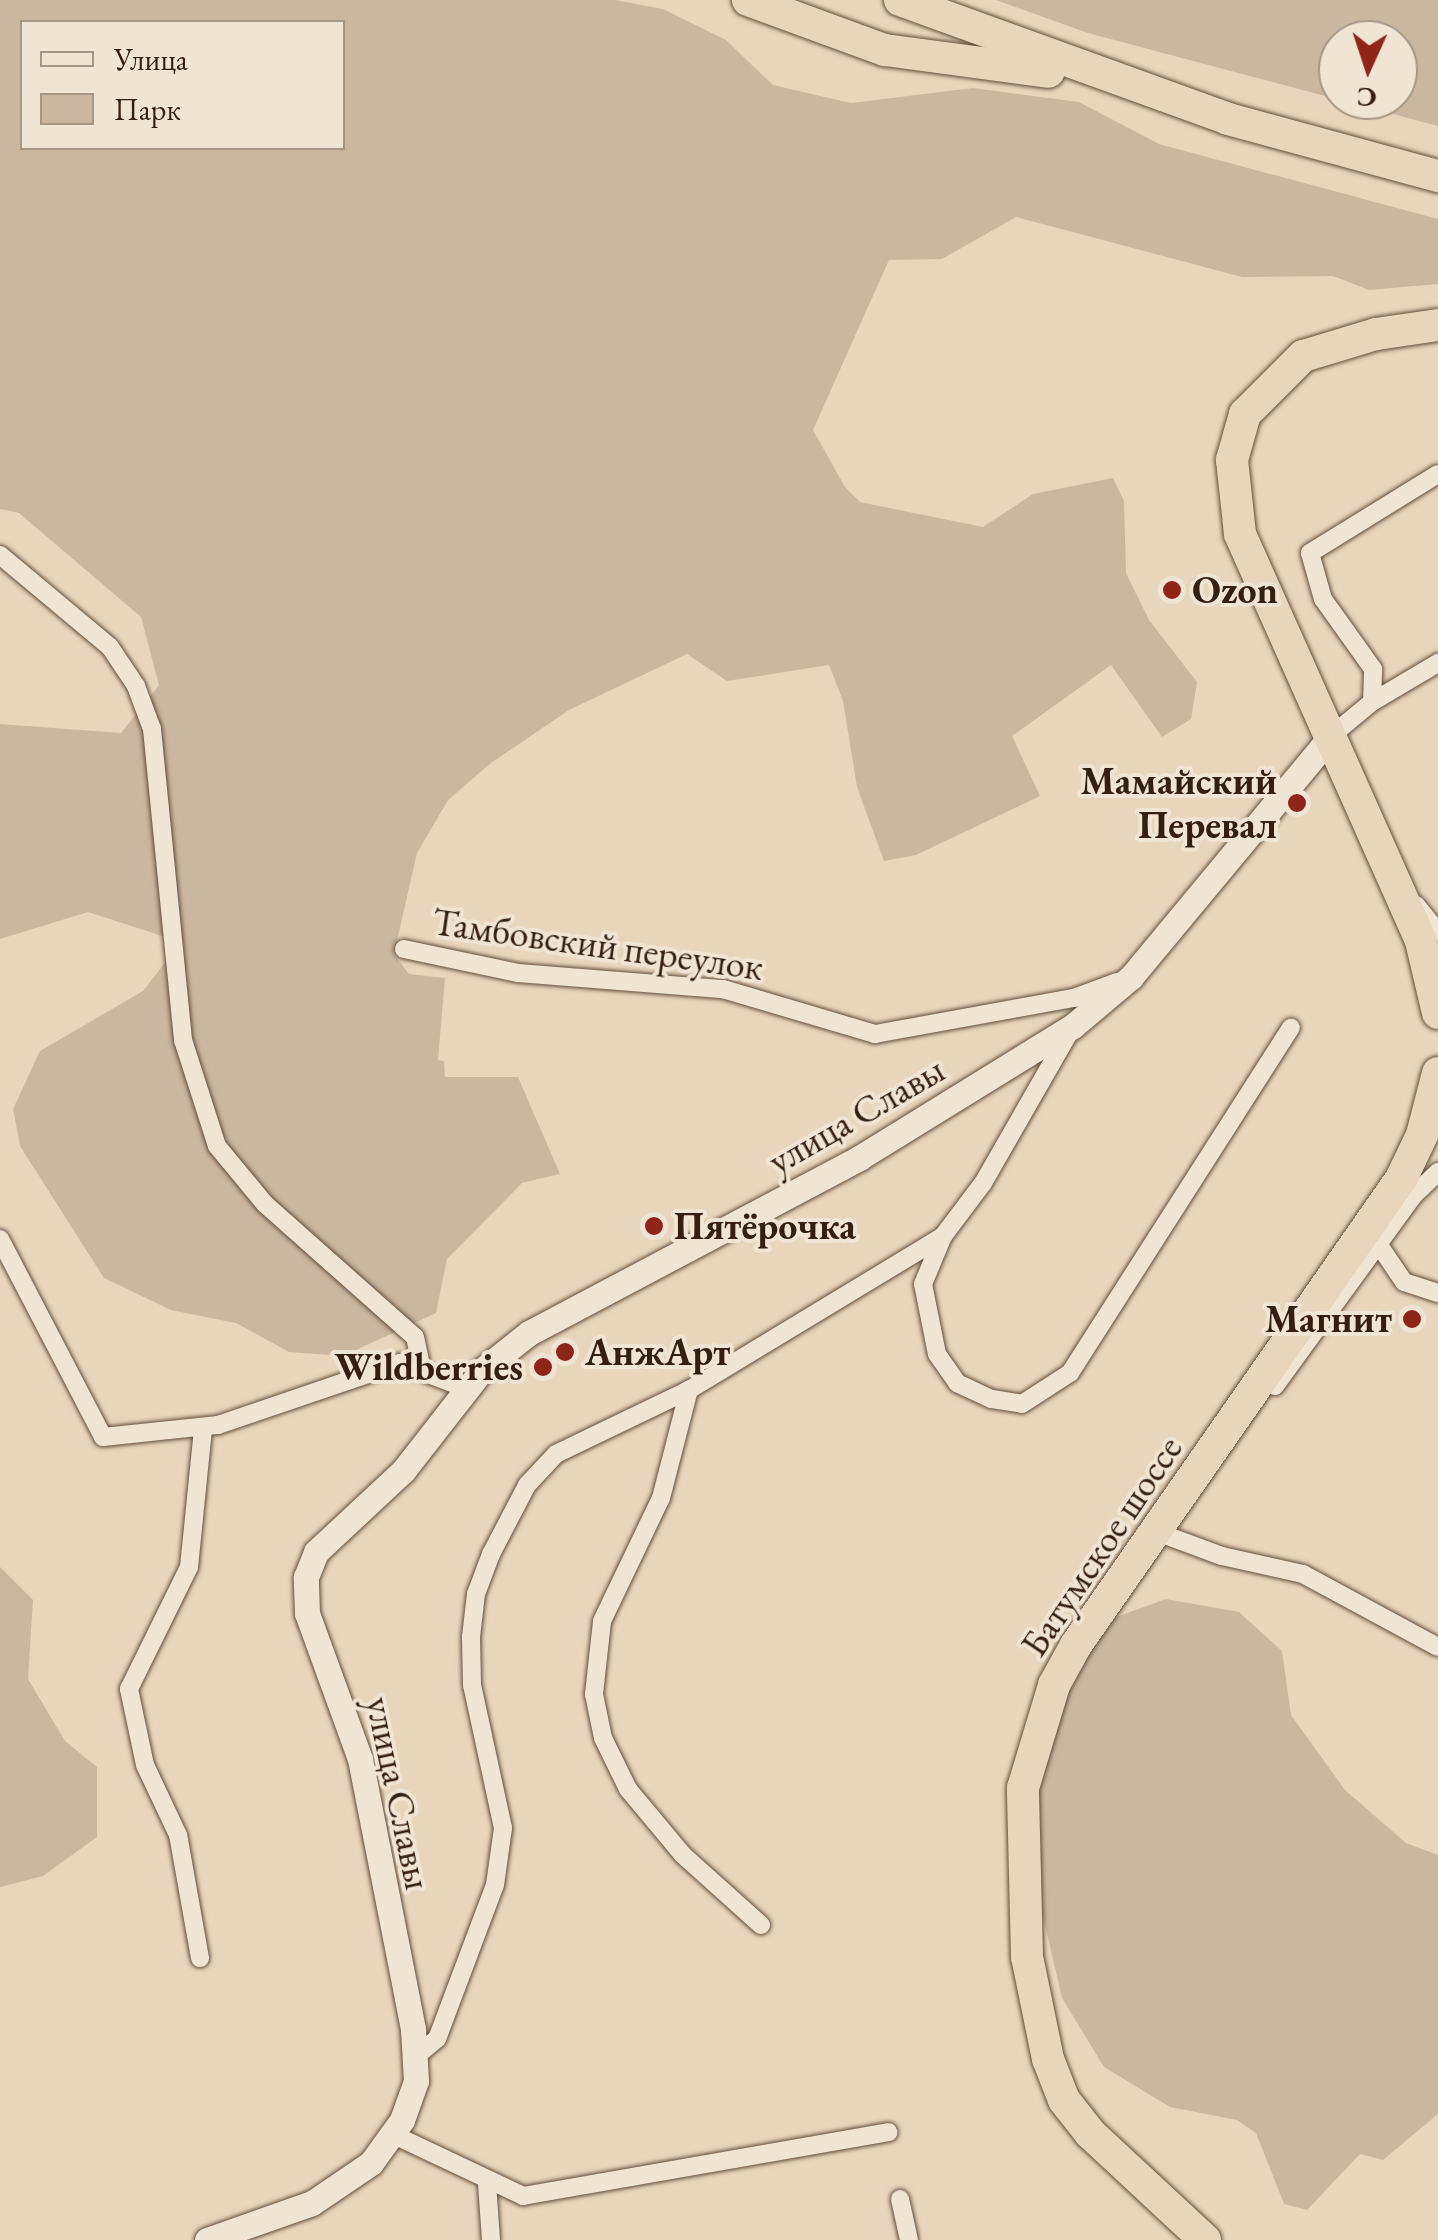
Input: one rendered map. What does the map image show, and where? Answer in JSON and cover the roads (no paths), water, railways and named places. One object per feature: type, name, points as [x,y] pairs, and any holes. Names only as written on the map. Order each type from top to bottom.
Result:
[{"type":"highway","points":[[748,0],[912,56],[1011,63],[1190,106],[1438,176]]},
{"type":"highway","points":[[900,0],[1190,106]]},
{"type":"highway","points":[[912,56],[936,40],[934,12]]},
{"type":"highway","points":[[1438,325],[1376,334],[1303,356],[1257,396],[1236,436],[1232,499],[1240,534],[1421,941],[1438,1014]]},
{"type":"highway","name":"Батумское шоссе","points":[[1205,2240],[1090,2133],[1064,2100],[1048,2059],[1026,1940],[1023,1788],[1038,1731],[1076,1646],[1260,1387],[1401,1179],[1422,1136],[1438,1073]]},
{"type":"street","points":[[1372,702],[1374,669],[1323,598],[1310,552],[1438,474]]},
{"type":"street","points":[[0,556],[110,647],[136,686],[152,729],[183,1040],[218,1146],[265,1204],[415,1337],[422,1366]]},
{"type":"street","points":[[1331,736],[1372,702],[1438,663]]},
{"type":"street","name":"улица Славы","points":[[207,2240],[312,2203],[371,2162],[392,2134],[416,2081],[360,1759],[307,1613],[305,1588],[316,1552],[403,1471],[465,1388],[529,1333],[859,1158],[1073,1026],[1132,977],[1331,736]]},
{"type":"street","points":[[1394,880],[1438,932]]},
{"type":"street","name":"Тамбовский переулок","points":[[404,949],[518,973],[723,989],[875,1034],[1074,998],[1132,977]]},
{"type":"street","points":[[1073,1026],[983,1183],[943,1236],[923,1284],[937,1354],[957,1382],[992,1399],[1022,1404],[1048,1392],[1070,1373],[1291,1028]]},
{"type":"street","points":[[1260,1387],[1276,1385],[1381,1248],[1414,1196],[1438,1172]]},
{"type":"street","points":[[414,2058],[436,2039],[495,1884],[503,1828],[472,1685],[471,1637],[476,1594],[491,1554],[527,1484],[556,1454],[689,1390],[943,1236]]},
{"type":"street","points":[[0,1239],[103,1438],[203,1429],[400,1362],[422,1366],[465,1388]]},
{"type":"street","points":[[1381,1248],[1404,1282],[1438,1293]]},
{"type":"street","points":[[689,1390],[660,1498],[602,1621],[594,1694],[603,1738],[628,1789],[684,1855],[761,1925]]},
{"type":"street","points":[[200,1958],[178,1835],[144,1765],[129,1689],[189,1567],[203,1429]]},
{"type":"street","points":[[1157,1532],[1222,1556],[1303,1574],[1438,1647]]},
{"type":"street","points":[[392,2134],[487,2183],[523,2196],[563,2194],[888,2132]]},
{"type":"street","points":[[487,2183],[492,2240]]},
{"type":"street","points":[[900,2199],[909,2240]]},
{"type":"place","name":"Ozon","points":[[1172,590]]},
{"type":"place","name":"Мамайский Перевал","points":[[1297,803]]},
{"type":"place","name":"Пятёрочка","points":[[654,1226]]},
{"type":"place","name":"Магнит","points":[[1412,1319]]},
{"type":"place","name":"АнжАрт","points":[[565,1352]]},
{"type":"place","name":"Wildberries","points":[[543,1367]]}]
